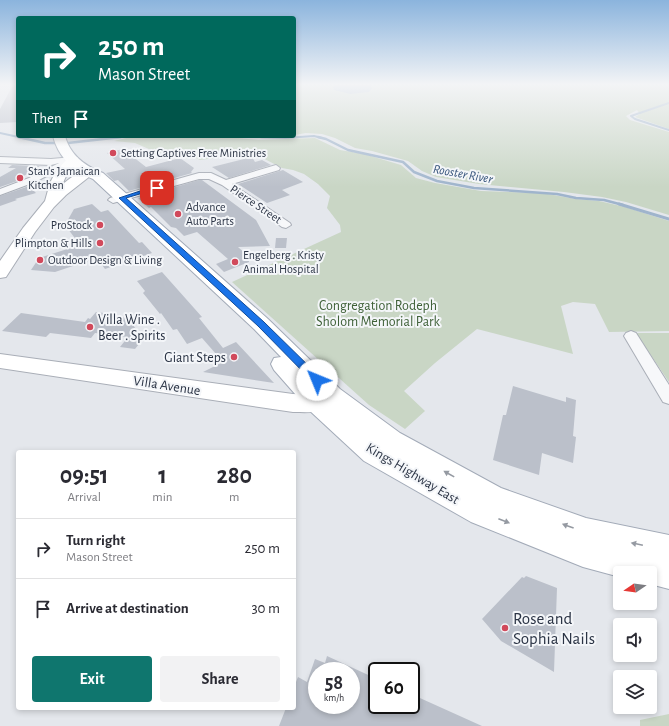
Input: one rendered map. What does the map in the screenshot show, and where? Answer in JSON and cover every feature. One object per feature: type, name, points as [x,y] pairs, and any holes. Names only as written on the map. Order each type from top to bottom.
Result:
[{"type":"main road","name":"Kings Highway East","points":[[59,138],[81,177],[98,176],[117,199],[261,324],[325,400],[373,453],[481,512],[582,552],[669,573]]},
{"type":"main road","points":[[52,200],[57,180],[69,156]]},
{"type":"main road","points":[[0,273],[52,200],[81,177]]},
{"type":"main road","name":"Villa Avenue","points":[[0,361],[278,401],[325,400]]},
{"type":"main road","name":"Kings Highway East","points":[[325,400],[391,441],[492,498],[586,533],[669,550]]},
{"type":"street","points":[[0,160],[51,162],[69,156]]},
{"type":"street","points":[[0,192],[32,180],[69,156]]},
{"type":"street","points":[[225,183],[276,168]]},
{"type":"street","name":"Pierce Street","points":[[117,199],[199,176],[211,176],[225,183],[286,225]]},
{"type":"street","points":[[32,180],[57,180],[81,177]]},
{"type":"street","points":[[631,336],[669,398]]},
{"type":"green space","points":[[296,119],[629,119],[669,132],[669,215],[626,202],[602,197],[479,184],[436,177],[422,171],[408,161],[355,148],[335,138],[322,134],[306,133],[296,135]]},
{"type":"green space","points":[[640,119],[669,119],[669,129]]},
{"type":"green space","name":"Congregation Rodeph Sholom Memorial Park","points":[[126,138],[238,138],[258,140],[315,138],[340,150],[364,154],[401,165],[416,178],[435,183],[481,191],[542,193],[576,199],[599,201],[625,207],[669,221],[669,331],[609,332],[595,304],[573,302],[561,306],[573,354],[477,329],[435,363],[404,391],[425,411],[405,429],[369,405],[232,282],[341,232],[340,225],[327,208],[330,196],[318,184],[304,174],[282,168],[253,153],[200,160],[178,149],[158,153],[135,143],[114,141]]},
{"type":"green space","points":[[636,333],[669,333],[669,382]]},
{"type":"green space","points":[[669,714],[669,726],[640,726],[640,720]]},
{"type":"building","points":[[0,119],[16,119],[16,122],[0,123]]},
{"type":"building","points":[[123,149],[146,167],[180,158],[194,168],[191,172],[192,173],[129,191],[118,180],[114,181],[106,173],[125,169],[107,153]]},
{"type":"building","points":[[252,157],[255,162],[262,160],[271,165],[229,178],[212,167]]},
{"type":"building","points":[[12,165],[38,166],[43,169],[36,170],[21,177],[23,179],[0,187],[0,177],[16,168],[8,168]]},
{"type":"building","points":[[283,170],[303,182],[282,190],[290,195],[267,203],[238,184]]},
{"type":"building","points":[[202,180],[256,220],[270,246],[238,247],[249,257],[249,262],[224,272],[216,264],[228,259],[197,232],[184,236],[176,228],[171,227],[151,207],[149,208],[138,198]]},
{"type":"building","points":[[29,186],[36,193],[15,199],[17,200],[0,206],[0,196]]},
{"type":"building","points":[[92,204],[101,212],[108,210],[139,243],[142,242],[152,253],[105,269],[97,258],[55,272],[31,270],[39,258],[80,245],[65,225],[74,209]]},
{"type":"building","points":[[276,238],[287,238],[286,248],[275,248]]},
{"type":"building","points":[[162,272],[202,317],[199,318],[223,348],[236,342],[274,383],[203,372],[223,362],[202,338],[187,344],[177,329],[173,330],[161,313],[160,314],[143,293],[145,291],[137,281]]},
{"type":"building","points":[[96,312],[112,314],[110,316],[128,318],[143,339],[135,349],[120,347],[128,337],[95,333],[91,338],[50,333],[46,337],[2,331],[21,313],[85,322]]},
{"type":"building","points":[[513,386],[566,402],[566,397],[576,400],[573,436],[576,437],[573,463],[542,453],[539,475],[493,460],[503,415],[506,415]]},
{"type":"building","points":[[526,576],[557,588],[554,672],[501,641],[482,619],[522,577],[524,578]]},
{"type":"building","points":[[327,656],[340,662],[325,662]]},
{"type":"building","points":[[315,659],[322,662],[314,662]]},
{"type":"building","points":[[360,671],[368,675],[368,714],[420,714],[420,698],[482,726],[279,726],[285,710],[296,710],[296,682],[298,677],[307,682],[308,679],[308,714],[360,714]]},
{"type":"waterway","name":"Rooster River","points":[[635,119],[669,130]]},
{"type":"waterway","name":"Rooster River","points":[[0,133],[16,136]]},
{"type":"waterway","name":"Rooster River","points":[[296,137],[314,136],[326,139],[348,150],[403,162],[414,172],[437,181],[474,188],[557,194],[576,198],[604,200],[623,205]]},
{"type":"waterway","name":"Rooster River","points":[[22,138],[45,143],[68,143],[112,138]]},
{"type":"waterway","name":"Rooster River","points":[[619,204],[669,219]]},
{"type":"place","name":"Setting Captives Free Ministries","points":[[113,153]]},
{"type":"place","name":"Stan's Jamaican Kitchen","points":[[20,178]]},
{"type":"place","name":"Advance Auto Parts","points":[[178,214]]},
{"type":"place","name":"ProStock","points":[[100,225]]},
{"type":"place","name":"Plimpton & Hills","points":[[100,243]]},
{"type":"place","name":"Outdoor Design & Living","points":[[40,260]]},
{"type":"place","name":"Engelberg . Kristy Animal Hospital","points":[[235,262]]},
{"type":"place","name":"Villa Wine . Beer . Spirits","points":[[90,327]]},
{"type":"place","name":"Giant Steps","points":[[234,357]]},
{"type":"place","name":"Rose and Sophia Nails","points":[[505,628]]},
{"type":"route","points":[[157,188],[122,198],[261,324],[317,380]]}]
